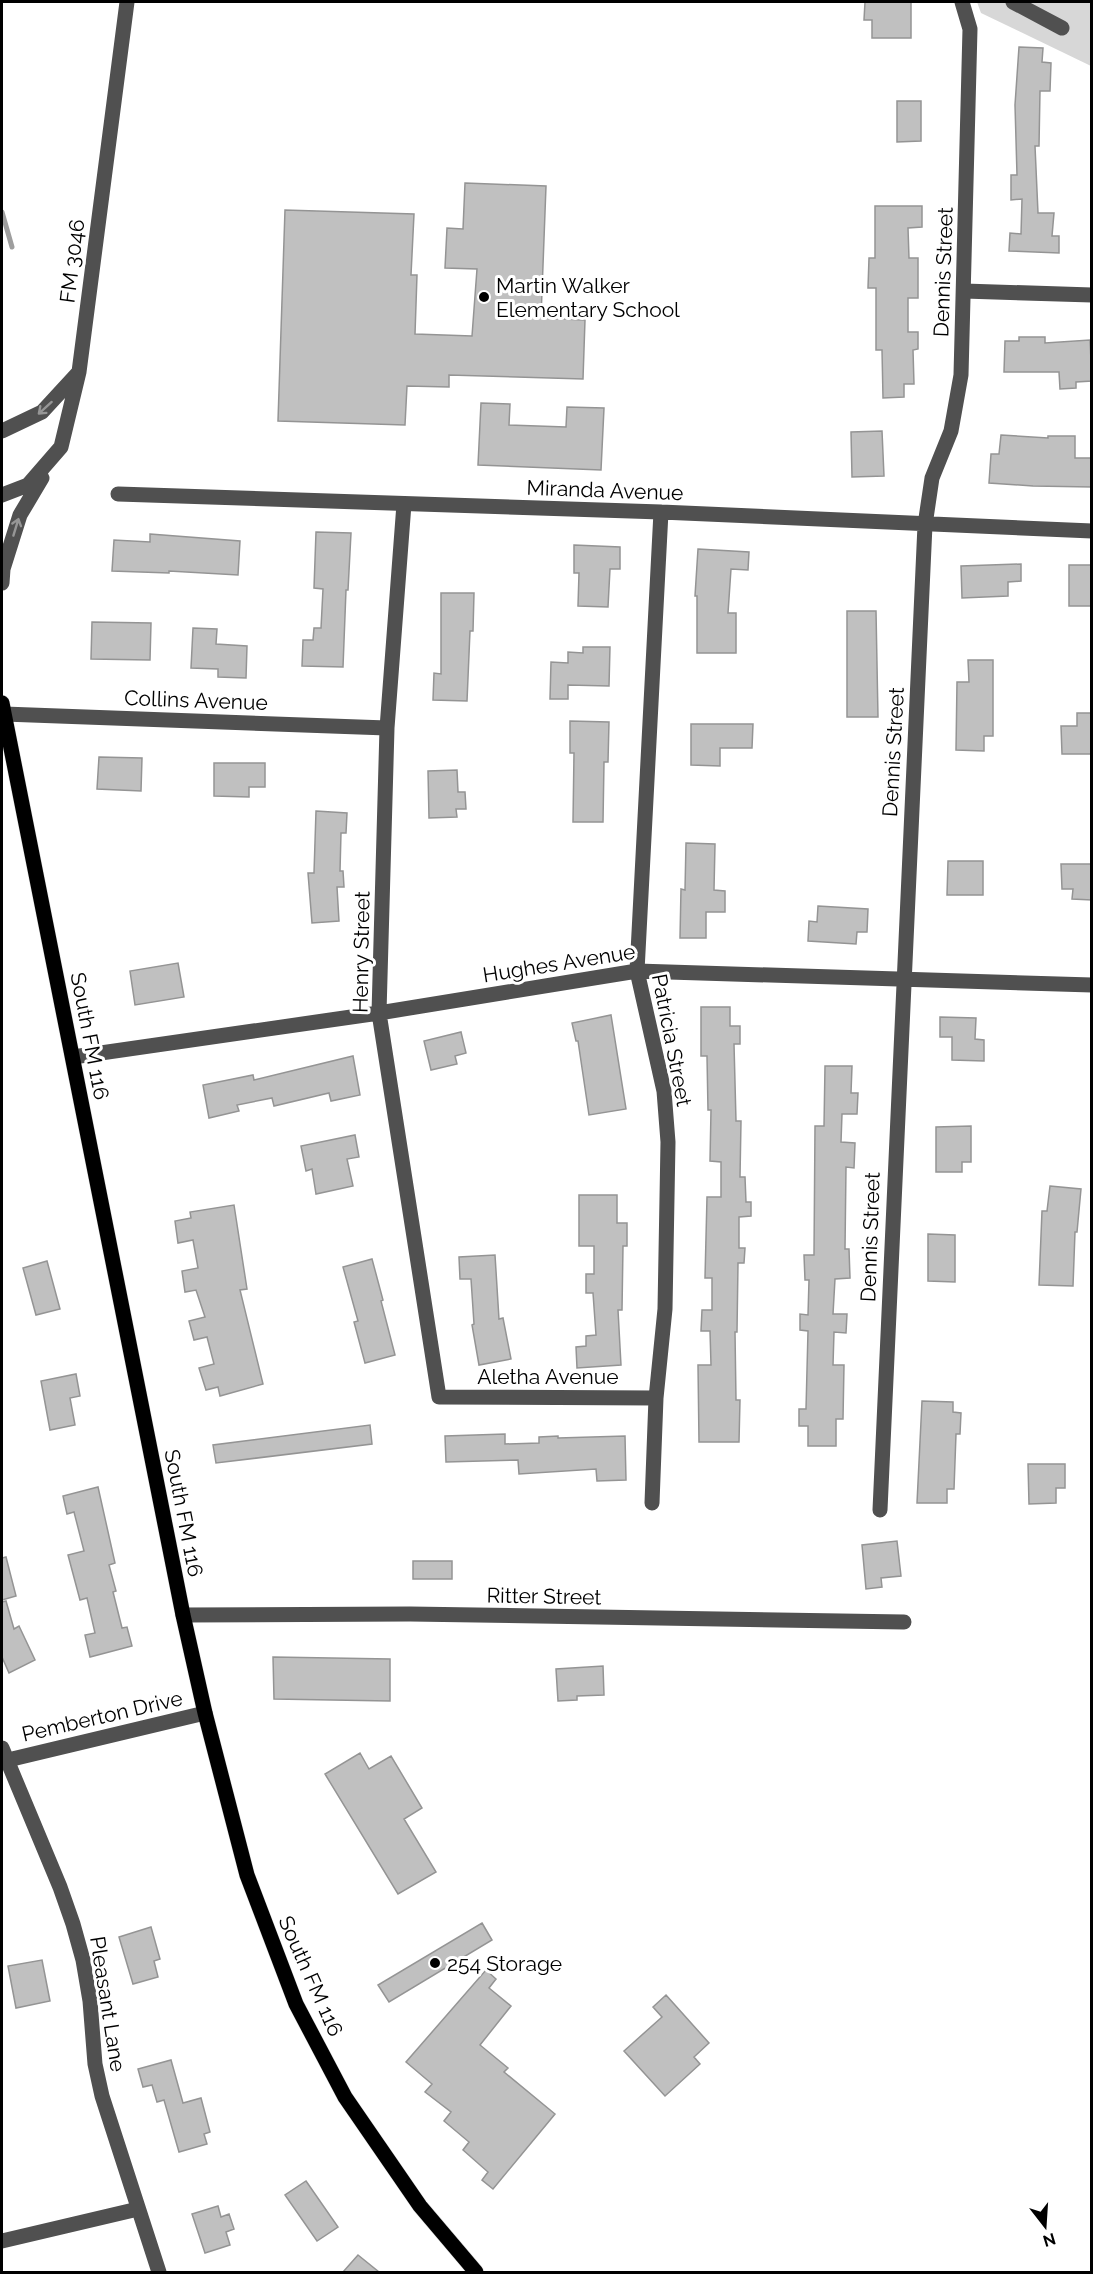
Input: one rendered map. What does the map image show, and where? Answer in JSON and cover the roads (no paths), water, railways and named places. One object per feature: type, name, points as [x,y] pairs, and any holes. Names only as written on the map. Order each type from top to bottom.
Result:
[{"type":"main road","name":"South FM 116","points":[[3,709],[183,1615],[247,1875],[296,2004],[345,2097],[420,2206],[476,2272]]},
{"type":"street","name":"FM 3046","points":[[2,495],[28,485],[61,447],[79,372],[127,2]]},
{"type":"street","name":"Dennis Street","points":[[880,1510],[925,525],[932,478],[951,431],[961,375],[970,29],[962,2]]},
{"type":"street","points":[[1012,2],[1062,28]]},
{"type":"street","points":[[964,291],[1092,295]]},
{"type":"street","points":[[2,430],[42,412],[79,372]]},
{"type":"street","points":[[2,583],[3,569],[20,515],[58,451]]},
{"type":"street","name":"Miranda Avenue","points":[[118,494],[661,512],[1092,531]]},
{"type":"street","name":"Henry Street","points":[[404,504],[387,728],[380,1013],[439,1396]]},
{"type":"street","name":"Patricia Street","points":[[652,1503],[656,1398],[665,1309],[668,1142],[664,1091],[637,970],[661,512]]},
{"type":"street","name":"Collins Avenue","points":[[3,709],[387,728]]},
{"type":"street","name":"Hughes Avenue","points":[[72,1057],[380,1013],[637,970],[1092,985]]},
{"type":"street","name":"Aletha Avenue","points":[[439,1396],[656,1398]]},
{"type":"street","name":"Ritter Street","points":[[183,1615],[410,1614],[904,1622]]},
{"type":"street","name":"Pemberton Drive","points":[[5,1754],[206,1713]]},
{"type":"street","name":"Pleasant Lane","points":[[5,1754],[73,1924],[83,1960],[90,2001],[96,2064],[102,2096],[159,2272]]},
{"type":"street","points":[[2,2241],[138,2210]]},
{"type":"waterway","points":[[2,212],[12,247]]},
{"type":"place","name":"Martin Walker Elementary School","points":[[484,297]]},
{"type":"place","name":"254 Storage","points":[[435,1963]]}]
